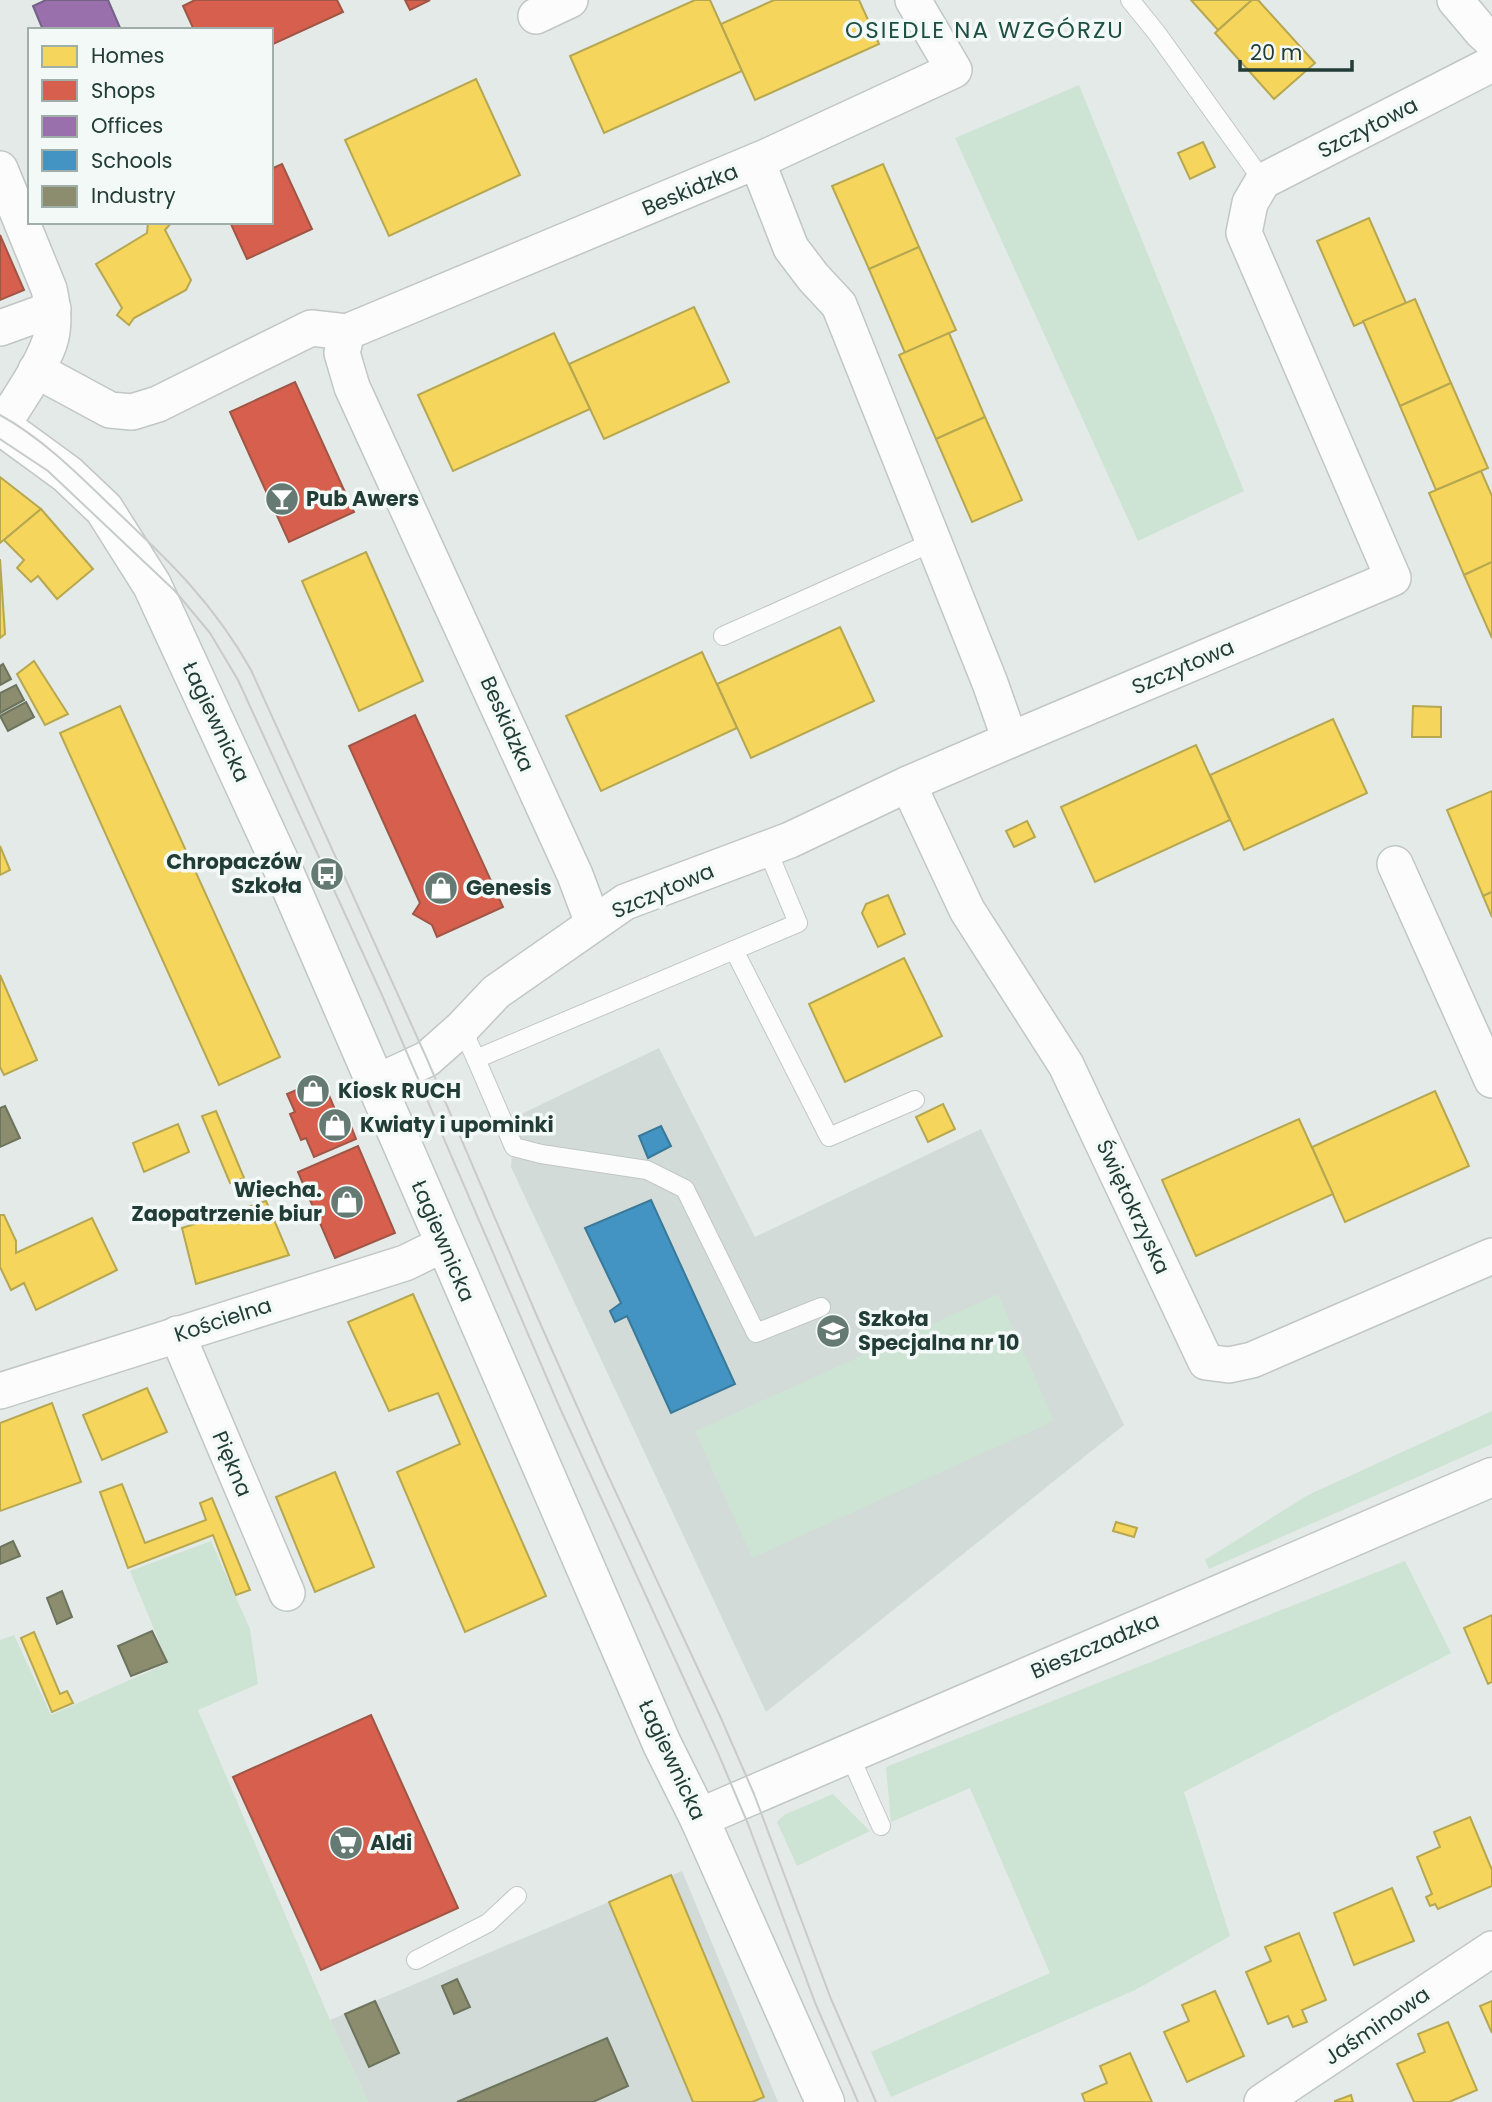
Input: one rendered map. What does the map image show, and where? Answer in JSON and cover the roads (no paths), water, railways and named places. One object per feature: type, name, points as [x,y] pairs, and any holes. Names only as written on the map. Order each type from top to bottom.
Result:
[{"type":"street","points":[[536,16],[570,0]]},
{"type":"street","name":"Beskidzka","points":[[36,370],[110,410],[132,412],[158,404],[311,328],[347,332],[757,161],[954,69],[913,0]]},
{"type":"street","points":[[1455,0],[1492,41]]},
{"type":"street","name":"Szczytowa","points":[[375,1083],[427,1059],[496,992],[625,902],[790,840],[1010,740],[1392,578],[1244,233],[1250,203],[1263,181],[1492,64]]},
{"type":"street","points":[[757,161],[791,248],[839,305],[990,683],[1010,740]]},
{"type":"street","points":[[0,169],[49,289],[53,309],[50,342],[36,370],[1,425]]},
{"type":"street","points":[[0,328],[53,309]]},
{"type":"street","name":"Beskidzka","points":[[347,332],[342,353],[352,387],[575,876],[593,923]]},
{"type":"street","name":"Łagiewnicka","points":[[1,425],[66,474],[104,509],[152,585],[282,867],[662,1744],[699,1818],[825,2102]]},
{"type":"street","name":"Świętokrzyska","points":[[908,785],[967,909],[1066,1065],[1206,1362],[1229,1365],[1252,1360],[1492,1256]]},
{"type":"street","points":[[1395,864],[1492,1080]]},
{"type":"street","name":"Kościelna","points":[[0,1391],[405,1263],[444,1244]]},
{"type":"street","name":"Piękna","points":[[177,1334],[287,1593]]},
{"type":"street","name":"Bieszczadzka","points":[[699,1818],[1492,1477]]},
{"type":"street","name":"Jaśminowa","points":[[1262,2102],[1492,1949]]},
{"type":"lane","points":[[1130,0],[1263,181]]},
{"type":"lane","points":[[723,636],[933,542]]},
{"type":"lane","points":[[476,1059],[799,923],[767,849]]},
{"type":"lane","points":[[734,950],[829,1137],[915,1100]]},
{"type":"lane","points":[[462,1027],[514,1147],[541,1154],[647,1170],[685,1189],[757,1333],[821,1307]]},
{"type":"lane","points":[[849,1754],[881,1826]]},
{"type":"lane","points":[[416,1960],[488,1923],[517,1896]]},
{"type":"tram line","points":[[0,415],[59,457],[171,564],[221,623],[251,670],[427,1059],[605,1469],[720,1716],[754,1794],[831,1999],[876,2102]]},
{"type":"tram line","points":[[0,439],[48,471],[175,591],[210,633],[238,680],[382,995],[559,1406],[718,1753],[748,1824],[816,2005],[858,2102]]},
{"type":"place","name":"Pub Awers","points":[[282,499]]},
{"type":"place","name":"Chropaczów Szkoła","points":[[327,874]]},
{"type":"place","name":"Genesis","points":[[441,888]]},
{"type":"place","name":"Kiosk RUCH","points":[[313,1091]]},
{"type":"place","name":"Kwiaty i upominki","points":[[335,1125]]},
{"type":"place","name":"Wiecha. Zaopatrzenie biur","points":[[347,1202]]},
{"type":"place","name":"Szkoła Specjalna nr 10","points":[[833,1331]]},
{"type":"place","name":"Aldi","points":[[346,1843]]},
{"type":"district","name":"OSIEDLE NA WZGÓRZU","points":[[985,30]]}]
